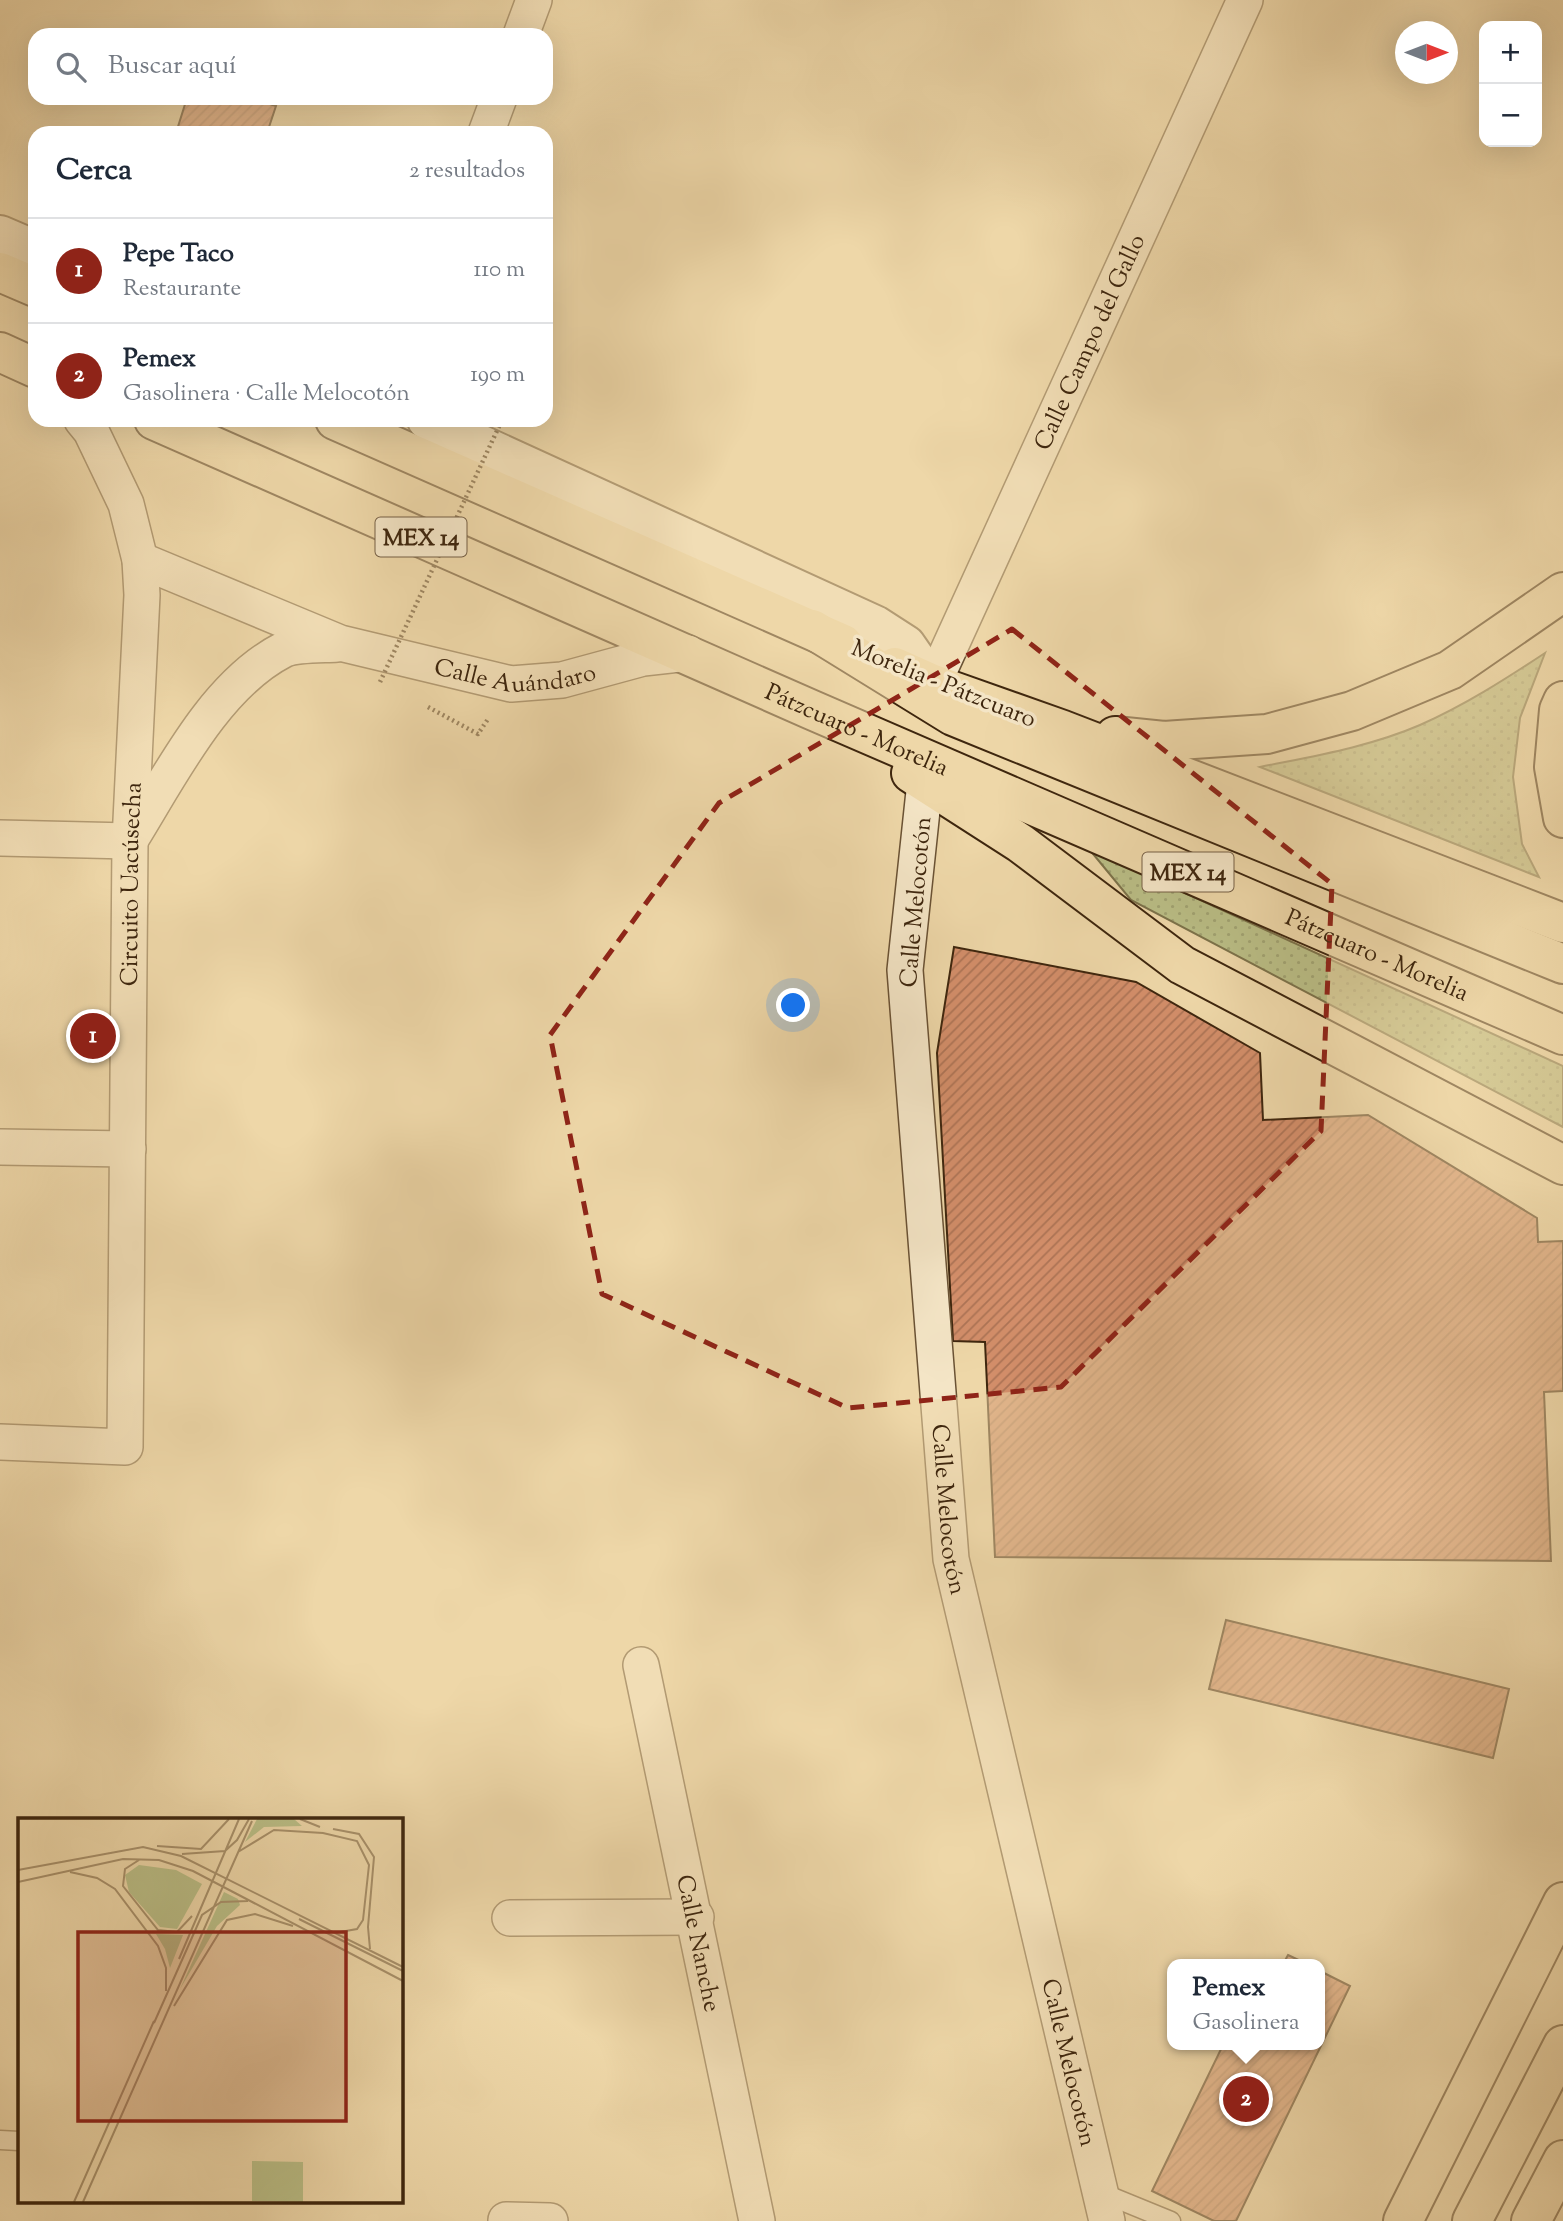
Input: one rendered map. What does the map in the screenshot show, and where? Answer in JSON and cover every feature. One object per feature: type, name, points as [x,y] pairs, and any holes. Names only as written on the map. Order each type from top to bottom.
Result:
[{"type":"main road","points":[[0,272],[28,284]]},
{"type":"main road","points":[[0,352],[28,365]]},
{"type":"main road","name":"Pátzcuaro - Morelia","points":[[170,427],[688,653],[812,710],[1563,1035]]},
{"type":"main road","name":"Morelia - Pátzcuaro","points":[[381,429],[933,684],[1063,730],[1563,923]]},
{"type":"main road","points":[[1063,730],[1164,741],[1267,734],[1352,711],[1450,670],[1563,592]]},
{"type":"main road","points":[[812,629],[953,716],[1563,964]]},
{"type":"main road","points":[[1563,701],[1559,710],[1553,766],[1563,818]]},
{"type":"main road","points":[[812,710],[1020,843],[1182,965],[1563,1165]]},
{"type":"main road","points":[[1403,2221],[1563,1902]]},
{"type":"main road","points":[[1472,2221],[1563,2045]]},
{"type":"main road","points":[[1531,2221],[1563,2160]]},
{"type":"street","points":[[524,28],[534,0]]},
{"type":"street","name":"Calle Campo del Gallo","points":[[933,684],[1245,0]]},
{"type":"street","points":[[489,126],[496,105]]},
{"type":"street","points":[[0,235],[28,247]]},
{"type":"street","name":"Circuito Uacúsecha","points":[[0,1442],[125,1447],[130,841],[142,595],[140,560],[126,504],[87,427]]},
{"type":"street","points":[[442,427],[875,625],[906,645],[933,684]]},
{"type":"street","name":"Calle Auándaro","points":[[140,560],[340,643],[511,684],[562,680],[643,658],[688,653]]},
{"type":"street","name":"Calle Auándaro","points":[[130,841],[200,728],[237,683],[285,649],[340,643]]},
{"type":"street","name":"Calle Melocotón","points":[[925,782],[905,970],[951,1559],[1104,2206]]},
{"type":"street","points":[[0,838],[130,841]]},
{"type":"street","points":[[0,1147],[128,1149]]},
{"type":"street","name":"Calle Nanche","points":[[641,1665],[696,1917],[757,2221]]},
{"type":"street","points":[[510,1918],[696,1917]]},
{"type":"street","points":[[506,2220],[550,2221]]},
{"type":"lane","points":[[0,2140],[18,2141]]},
{"type":"lane","points":[[1104,2206],[1171,2221]]},
{"type":"path","points":[[380,682],[499,427]]},
{"type":"highlighted area","points":[[1012,629],[1332,884],[1321,1131],[1061,1387],[848,1408],[602,1294],[550,1035],[719,803]]},
{"type":"green space","points":[[1545,653],[1520,718],[1513,777],[1522,844],[1539,877],[1260,767],[1321,755],[1401,733],[1469,701]]},
{"type":"green space","points":[[1089,849],[1563,1066],[1563,1127],[1131,900]]},
{"type":"building","points":[[185,105],[276,106],[269,126],[178,126]]},
{"type":"building","points":[[954,947],[1136,982],[1260,1053],[1263,1120],[1368,1115],[1537,1218],[1538,1242],[1563,1241],[1563,1391],[1544,1392],[1551,1561],[995,1557],[985,1342],[953,1341],[937,1053]]},
{"type":"building","points":[[1226,1620],[1509,1689],[1493,1758],[1209,1689]]},
{"type":"building","points":[[1325,1974],[1350,1986],[1325,2038]]},
{"type":"building","points":[[1221,2050],[1319,2050],[1236,2221],[1214,2221],[1152,2191]]},
{"type":"place","name":"Pepe Taco","points":[[93,1036]]},
{"type":"place","name":"Pemex","points":[[1246,2099]]}]
